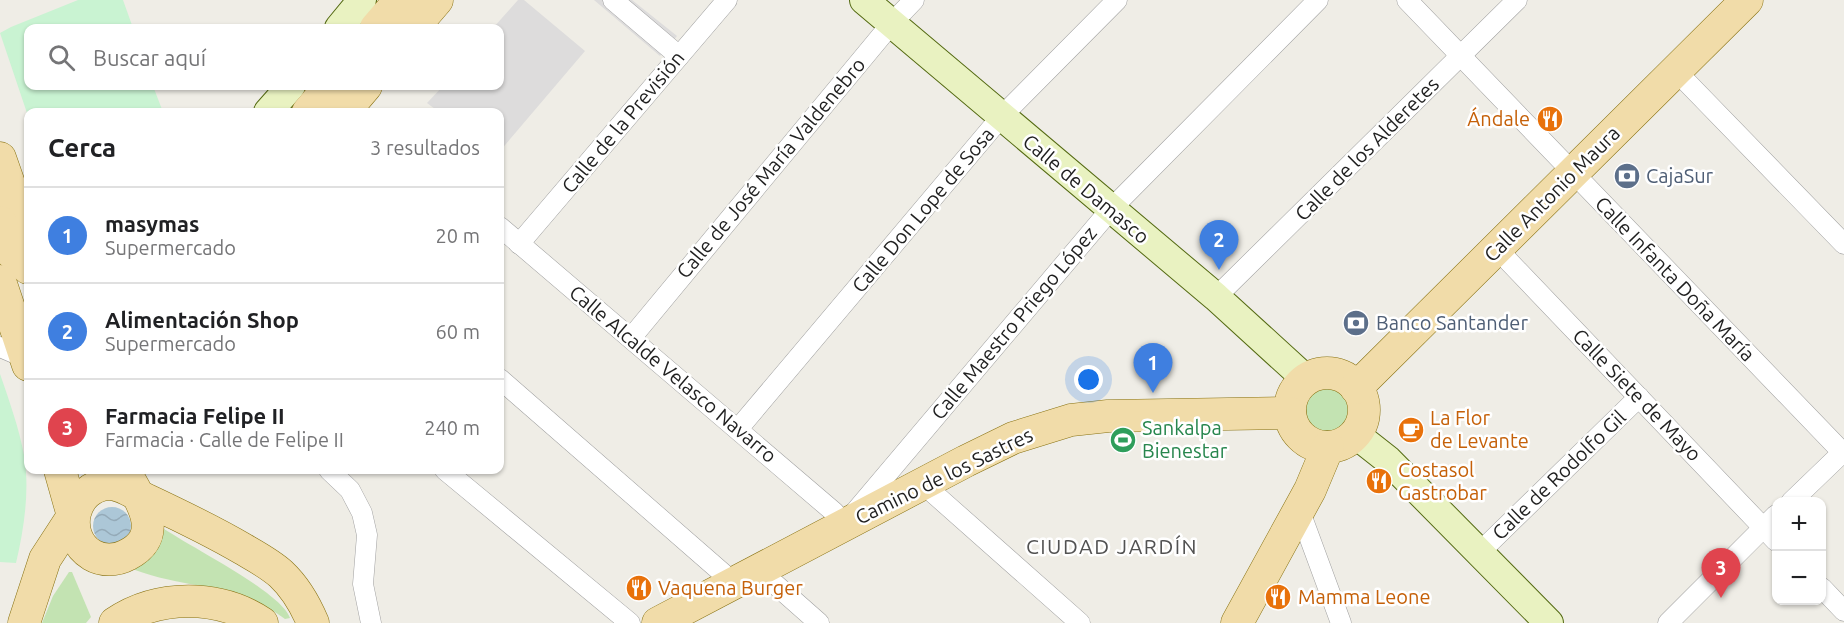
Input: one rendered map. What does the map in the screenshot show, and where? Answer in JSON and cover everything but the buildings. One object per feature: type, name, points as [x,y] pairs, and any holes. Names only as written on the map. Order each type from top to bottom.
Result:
[{"type":"main road","points":[[379,24],[400,0]]},
{"type":"main road","points":[[416,24],[437,0]]},
{"type":"main road","name":"Calle Antonio Maura","points":[[1356,388],[1747,0]]},
{"type":"main road","points":[[322,108],[351,100]]},
{"type":"main road","points":[[0,158],[24,227]]},
{"type":"main road","points":[[0,222],[11,252],[24,264]]},
{"type":"main road","points":[[1237,623],[1321,466],[1341,440],[1359,427],[1363,403],[1351,383],[1337,375],[1322,374],[1307,380],[1294,394],[1290,412],[1292,423],[1302,437],[1311,444],[1341,440]]},
{"type":"main road","name":"Camino de los Sastres","points":[[658,623],[1013,438],[1071,420],[1108,416],[1290,412]]},
{"type":"main road","points":[[24,623],[45,559],[54,507],[54,474]]},
{"type":"main road","points":[[61,474],[73,516],[74,533],[86,551],[103,559],[122,558],[138,547],[147,530],[147,512],[131,478]]},
{"type":"main road","points":[[45,559],[73,516],[79,501],[99,486],[107,484],[123,487],[131,478]]},
{"type":"main road","points":[[131,478],[187,518],[220,535],[280,573],[306,604],[313,623]]},
{"type":"main road","points":[[114,623],[152,606],[190,601],[227,606],[262,623]]},
{"type":"street","points":[[342,24],[363,0]]},
{"type":"street","points":[[402,24],[422,0]]},
{"type":"street","points":[[613,0],[680,56]]},
{"type":"street","name":"Calle de la Previsión","points":[[519,244],[727,0]]},
{"type":"street","name":"Calle de Damasco","points":[[864,0],[1216,297],[1307,380]]},
{"type":"street","name":"Calle de José María Valdenebro","points":[[630,338],[892,23],[914,0]]},
{"type":"street","name":"Calle Don Lope de Sosa","points":[[738,429],[1001,117],[1117,0]]},
{"type":"street","name":"Calle Maestro Priego López","points":[[844,525],[1111,209],[1318,0]]},
{"type":"street","name":"Calle Infanta Doña María","points":[[1407,0],[1843,452]]},
{"type":"street","name":"Calle de los Alderetes","points":[[1216,297],[1517,0]]},
{"type":"street","points":[[1676,71],[1844,244]]},
{"type":"street","points":[[272,108],[287,90]]},
{"type":"street","name":"Calle Alcalde Velasco Navarro","points":[[504,231],[834,512],[844,525]]},
{"type":"street","name":"Calle Siete de Mayo","points":[[1497,249],[1639,398],[1772,528]]},
{"type":"street","points":[[504,382],[747,577],[819,623]]},
{"type":"street","name":"Calle de Rodolfo Gil","points":[[1480,552],[1639,398]]},
{"type":"street","points":[[1341,440],[1388,460],[1549,623]]},
{"type":"street","points":[[1795,497],[1843,452]]},
{"type":"street","points":[[334,474],[350,490],[364,519],[367,535],[363,584],[371,623]]},
{"type":"street","points":[[450,474],[630,623]]},
{"type":"street","points":[[923,484],[1080,623]]},
{"type":"street","points":[[1299,509],[1341,623]]},
{"type":"street","points":[[1668,623],[1772,528]]},
{"type":"street","points":[[1826,593],[1844,611]]},
{"type":"shaded area","points":[[518,0],[524,0],[585,51],[504,146],[504,108],[434,108],[427,103],[439,90],[504,90],[504,24],[497,24]]},
{"type":"shaded area","points":[[594,0],[632,0],[677,36],[660,56]]},
{"type":"green space","points":[[78,0],[123,0],[132,24],[24,24],[24,90],[155,90],[161,108],[25,108],[0,33]]},
{"type":"green space","points":[[0,374],[14,414],[24,455],[26,482],[25,509],[16,563],[0,562]]},
{"type":"green space","points":[[1326,388],[1341,395],[1348,410],[1341,425],[1326,432],[1311,425],[1304,410],[1311,395]]},
{"type":"green space","points":[[160,526],[252,582],[283,607],[290,618],[285,619],[266,607],[230,593],[135,570]]},
{"type":"green space","points":[[69,572],[72,572],[91,617],[86,623],[42,623],[53,596]]},
{"type":"water","points":[[112,507],[126,512],[131,526],[126,540],[112,545],[98,540],[93,526],[98,512]]},
{"type":"place","name":"Ándale","points":[[1550,119]]},
{"type":"place","name":"CajaSur","points":[[1627,176]]},
{"type":"place","name":"Alimentación Shop","points":[[1219,270]]},
{"type":"place","name":"Banco Santander","points":[[1356,323]]},
{"type":"place","name":"masymas","points":[[1153,393]]},
{"type":"place","name":"La Flor de Levante","points":[[1411,430]]},
{"type":"place","name":"Sankalpa Bienestar","points":[[1123,440]]},
{"type":"place","name":"Costasol Gastrobar","points":[[1379,481]]},
{"type":"place","name":"Vaquena Burger","points":[[639,588]]},
{"type":"place","name":"Mamma Leone","points":[[1278,597]]},
{"type":"place","name":"Farmacia Felipe II","points":[[1721,598]]},
{"type":"district","name":"CIUDAD JARDÍN","points":[[1112,547]]}]
